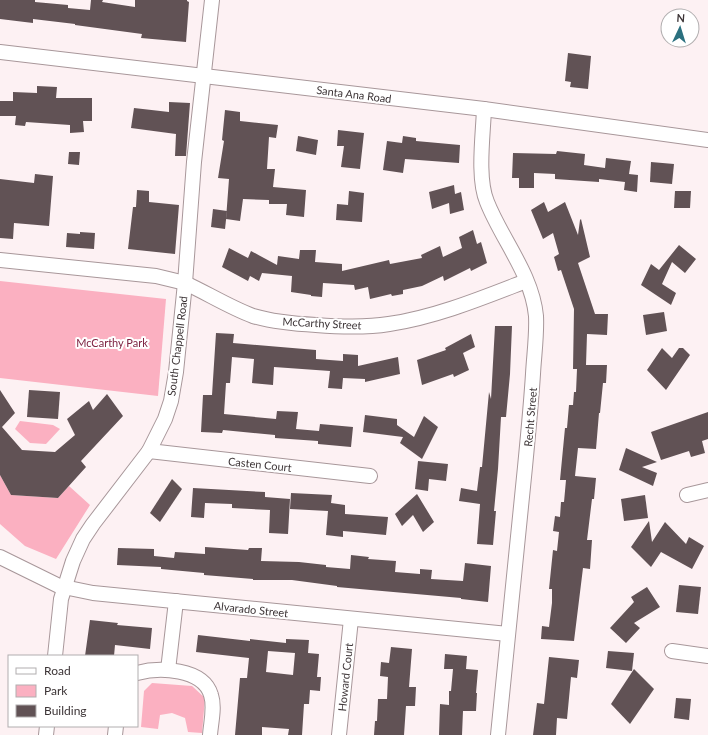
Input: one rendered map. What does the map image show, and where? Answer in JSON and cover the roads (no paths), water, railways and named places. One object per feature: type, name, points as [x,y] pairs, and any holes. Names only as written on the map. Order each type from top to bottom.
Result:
[{"type":"street","name":"South Chappell Road","points":[[55,655],[61,599],[73,561],[83,539],[149,452],[165,419],[171,401],[176,372],[185,283],[194,162],[212,0]]},
{"type":"street","name":"Santa Ana Road","points":[[0,52],[484,109],[708,140]]},
{"type":"street","name":"Recht Street","points":[[484,109],[481,164],[483,189],[487,202],[517,259],[534,304],[536,317],[527,447],[498,735]]},
{"type":"street","name":"McCarthy Street","points":[[0,260],[156,276],[185,283],[254,316],[300,324],[343,327],[390,324],[419,318],[482,298],[526,281]]},
{"type":"street","name":"Casten Court","points":[[149,452],[370,476]]},
{"type":"street","points":[[687,495],[708,490]]},
{"type":"street","name":"Alvarado Street","points":[[0,557],[59,586],[100,594],[508,634]]},
{"type":"street","points":[[168,670],[176,601]]},
{"type":"street","name":"Howard Court","points":[[339,735],[351,619]]},
{"type":"street","points":[[672,651],[708,656]]},
{"type":"street","points":[[138,673],[150,670],[168,670],[197,678],[206,684],[212,696],[210,735]]},
{"type":"park label","name":"McCarthy Park","points":[[112,342]]}]
